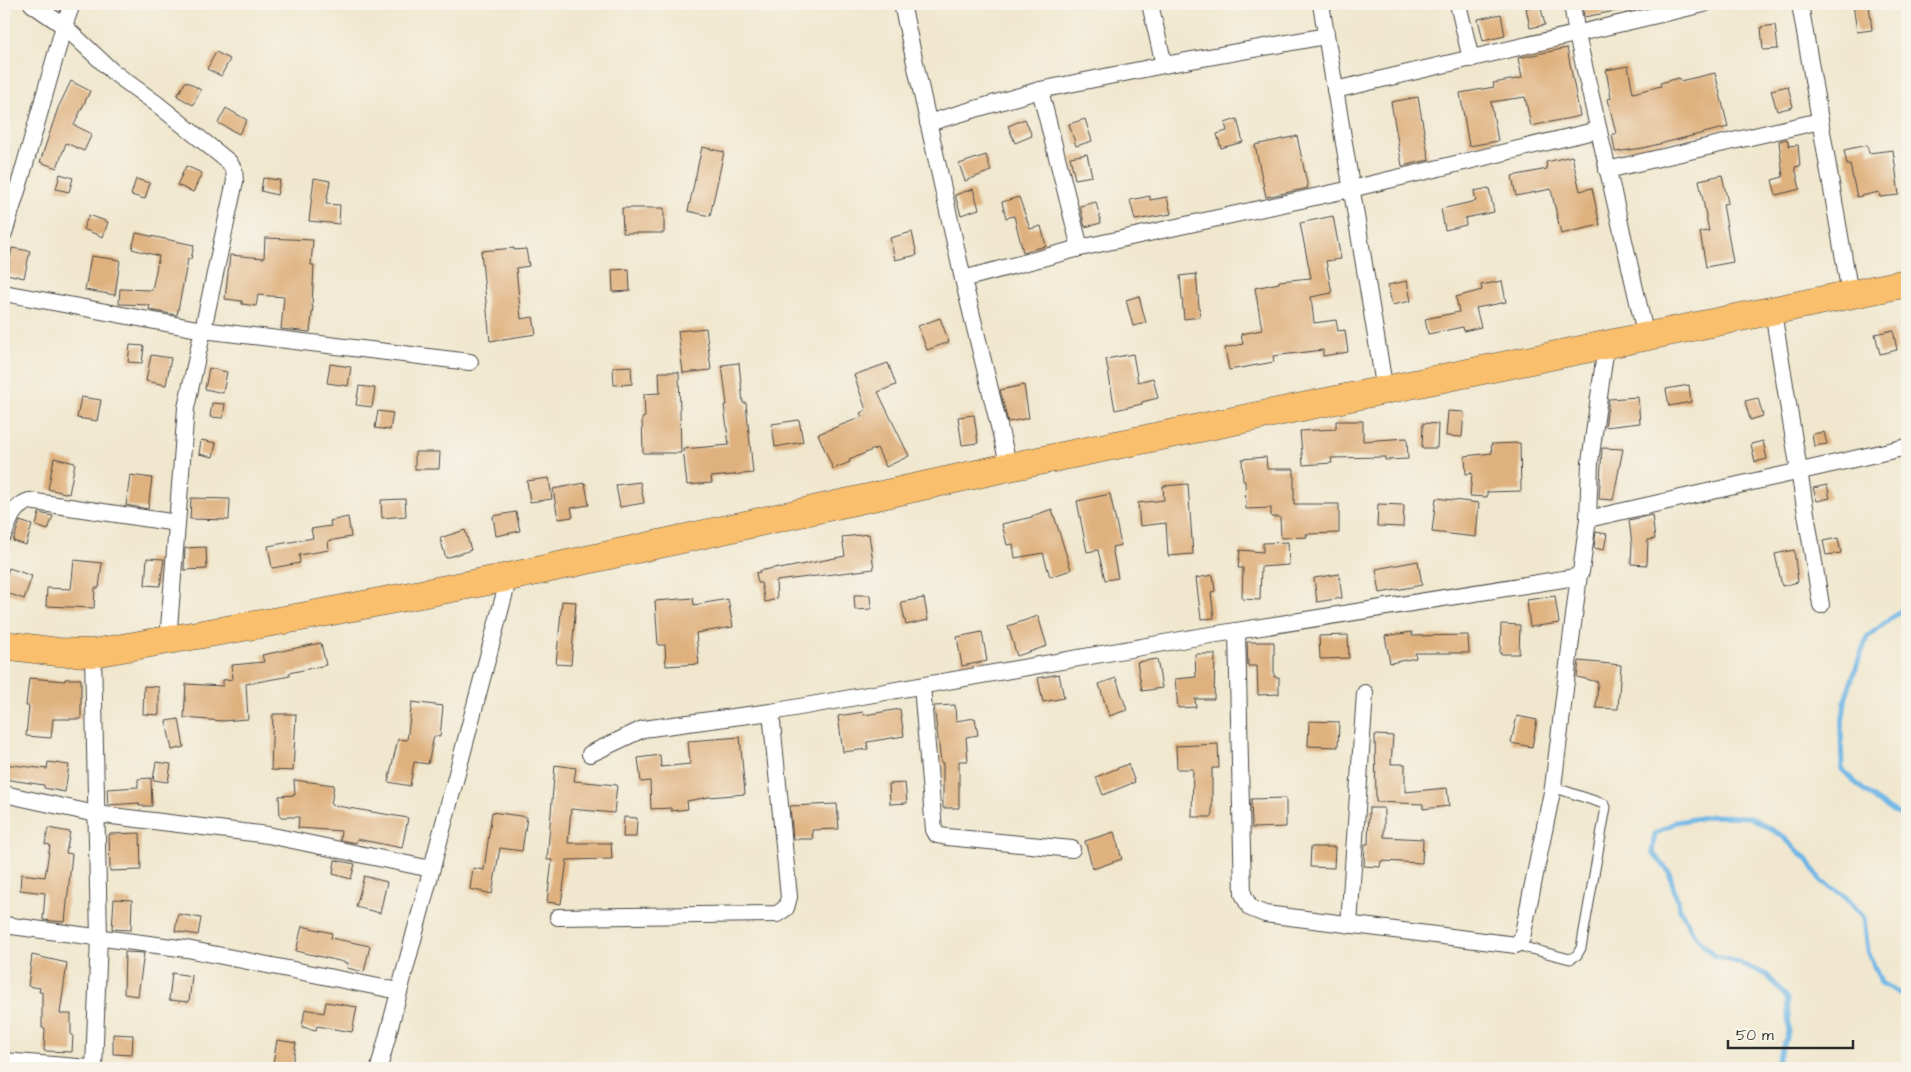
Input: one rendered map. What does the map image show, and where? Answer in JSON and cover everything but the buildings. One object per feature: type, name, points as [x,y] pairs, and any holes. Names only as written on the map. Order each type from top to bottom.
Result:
[{"type":"highway","points":[[4,645],[58,652],[93,653],[168,641],[509,577],[1009,467],[1773,312],[1907,283]]},
{"type":"street","points":[[32,4],[64,26],[113,72],[157,104],[229,162],[234,170],[235,181],[186,408],[168,641]]},
{"type":"street","points":[[4,233],[22,178],[64,26],[72,4]]},
{"type":"street","points":[[902,4],[963,279],[1009,467]]},
{"type":"street","points":[[1150,4],[1164,64]]},
{"type":"street","points":[[1320,4],[1384,391]]},
{"type":"street","points":[[1458,4],[1471,59]]},
{"type":"street","points":[[1572,4],[1598,130],[1646,337]]},
{"type":"street","points":[[1334,90],[1704,4]]},
{"type":"street","points":[[1800,4],[1850,294]]},
{"type":"street","points":[[928,124],[1040,90],[1164,64],[1326,36]]},
{"type":"street","points":[[1040,90],[1080,248]]},
{"type":"street","points":[[1607,170],[1820,121]]},
{"type":"street","points":[[963,279],[1080,248],[1351,189],[1598,130]]},
{"type":"street","points":[[4,293],[203,330],[470,362]]},
{"type":"street","points":[[1773,312],[1820,605]]},
{"type":"street","points":[[1237,631],[1243,894],[1250,908],[1265,914],[1516,945],[1522,938],[1553,787],[1579,575],[1588,519],[1590,462],[1606,346]]},
{"type":"street","points":[[1588,519],[1907,447]]},
{"type":"street","points":[[4,534],[12,513],[19,505],[28,500],[177,523]]},
{"type":"street","points":[[590,754],[643,729],[771,712],[1237,631],[1566,579],[1579,575]]},
{"type":"street","points":[[379,1068],[509,577]]},
{"type":"street","points":[[4,1061],[92,1068],[98,937],[93,653]]},
{"type":"street","points":[[922,686],[934,830],[937,835],[1072,849]]},
{"type":"street","points":[[1349,925],[1365,693]]},
{"type":"street","points":[[558,917],[777,914],[786,908],[789,897],[771,712]]},
{"type":"street","points":[[4,794],[96,814],[268,835],[431,869]]},
{"type":"street","points":[[4,925],[187,949],[399,991]]},
{"type":"lane","points":[[1516,945],[1570,959],[1581,948],[1606,807],[1604,804],[1553,787]]},
{"type":"waterway","points":[[1907,606],[1867,637],[1846,696],[1841,731],[1842,769],[1872,797],[1889,809],[1907,818]]},
{"type":"waterway","points":[[1775,1068],[1789,1030],[1787,998],[1767,975],[1739,963],[1713,955],[1693,933],[1680,909],[1669,872],[1652,852],[1655,834],[1676,822],[1712,816],[1750,817],[1781,835],[1808,860],[1821,881],[1845,896],[1864,918],[1868,951],[1881,983],[1907,997]]}]
